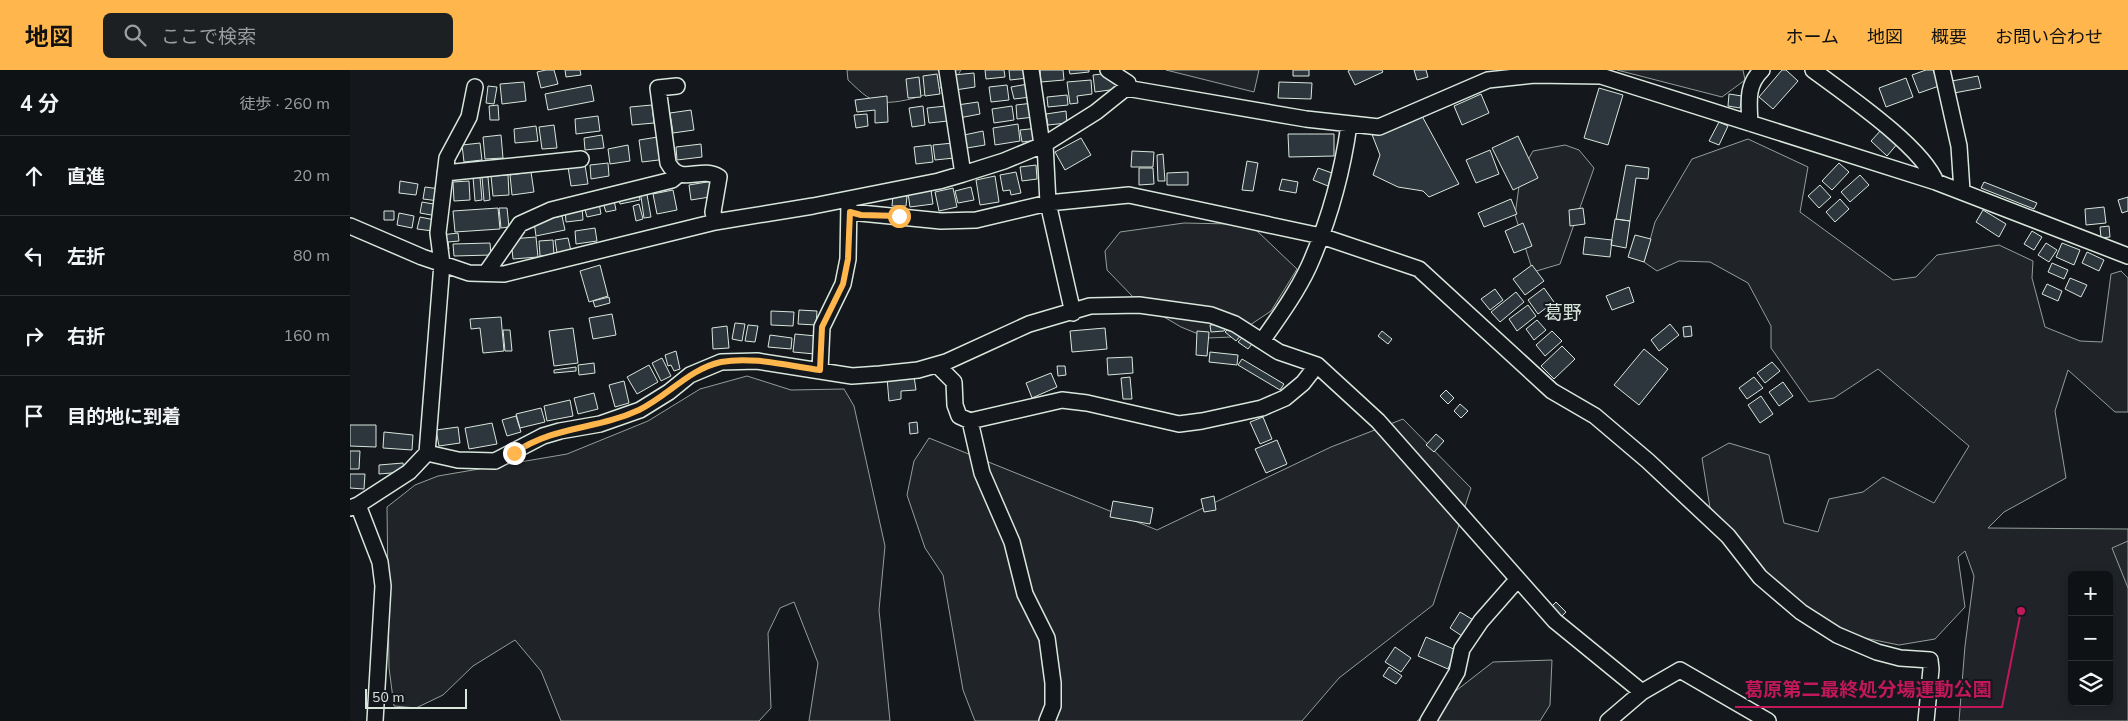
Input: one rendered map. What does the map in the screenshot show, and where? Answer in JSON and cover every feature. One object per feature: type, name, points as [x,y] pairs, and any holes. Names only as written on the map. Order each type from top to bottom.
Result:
[{"type":"street","points":[[947,70],[963,174]]},
{"type":"street","points":[[1031,70],[1044,145],[1048,203],[1073,313]]},
{"type":"street","points":[[1108,70],[1129,80],[1349,125],[1379,127],[1488,80],[1534,75],[1601,76],[1936,182],[2128,256]]},
{"type":"street","points":[[1750,123],[1748,94],[1754,78],[1762,70]]},
{"type":"street","points":[[1813,70],[1888,127],[1932,171],[1936,182]]},
{"type":"street","points":[[1942,70],[1959,146],[1962,191]]},
{"type":"street","points":[[849,205],[963,174],[1004,161],[1044,145],[1096,112],[1129,80]]},
{"type":"street","points":[[375,721],[383,586],[380,562],[354,507],[409,472],[427,453],[442,264],[438,233],[445,172],[447,158],[468,117],[475,86]]},
{"type":"street","points":[[677,86],[658,88],[668,163],[673,172],[678,175]]},
{"type":"street","points":[[1262,341],[1308,267],[1321,236],[1342,171],[1349,125]]},
{"type":"street","points":[[445,172],[581,159]]},
{"type":"street","points":[[486,273],[520,224],[551,210],[672,180],[678,175],[712,172],[719,177],[713,212],[715,222]]},
{"type":"street","points":[[350,226],[442,264],[469,273],[504,274],[715,222],[813,206],[849,205],[940,221],[968,220],[1048,203],[1129,195],[1321,236],[1419,269],[1552,391],[1595,416],[1648,461],[1728,536],[1760,577],[1801,612],[1837,635],[1877,652],[1900,658],[1930,660],[1932,669],[1926,721]]},
{"type":"street","points":[[820,370],[822,327],[843,284],[848,259],[849,205]]},
{"type":"street","points":[[427,453],[458,460],[495,461],[543,436],[600,424],[640,410],[669,392],[690,375],[721,362],[757,361],[852,376],[918,370],[937,365],[1030,324],[1073,313],[1090,306],[1112,304],[1166,307],[1211,315],[1235,324],[1279,352],[1318,365],[1378,421],[1555,621],[1642,692]]},
{"type":"street","points":[[937,365],[954,382],[955,405],[959,416],[970,421],[1062,400],[1087,402],[1179,424],[1262,408],[1286,398],[1303,383],[1318,365]]},
{"type":"street","points":[[970,421],[982,473],[1012,542],[1026,594],[1046,638],[1053,683],[1053,706],[1047,721]]},
{"type":"street","points":[[1428,721],[1458,672],[1462,650],[1480,621],[1517,580]]},
{"type":"street","points":[[1608,721],[1642,692],[1680,670],[1768,721]]},
{"type":"shaded area","points":[[847,70],[961,70],[947,84],[925,95],[901,101],[880,102],[871,99],[848,80]]},
{"type":"shaded area","points":[[1166,70],[1259,70],[1254,92]]},
{"type":"shaded area","points":[[1617,70],[1743,70],[1745,80],[1722,97]]},
{"type":"shaded area","points":[[1748,139],[1808,167],[1800,212],[1893,280],[1916,277],[1937,255],[1999,245],[2033,261],[2032,278],[2045,327],[2080,341],[2102,342],[2111,274],[2121,271],[2128,278],[2128,412],[2115,412],[2068,370],[2055,411],[2066,478],[2004,512],[1988,528],[2128,529],[2128,721],[1959,721],[1965,646],[1974,576],[1965,551],[1958,557],[1965,607],[1935,639],[1899,645],[1830,631],[1784,595],[1745,544],[1710,508],[1702,458],[1729,443],[1769,455],[1784,523],[1818,532],[1829,499],[1863,492],[1883,477],[1934,503],[1969,446],[1878,369],[1834,398],[1809,402],[1771,348],[1771,326],[1748,283],[1710,262],[1679,261],[1657,271],[1644,262],[1655,222],[1692,159]]},
{"type":"shaded area","points":[[1565,145],[1579,150],[1594,168],[1560,264],[1533,272],[1515,215],[1521,172],[1533,151]]},
{"type":"shaded area","points":[[1184,223],[1232,224],[1256,230],[1297,269],[1271,311],[1232,337],[1208,338],[1181,327],[1137,301],[1107,270],[1105,251],[1120,232]]},
{"type":"shaded area","points":[[747,376],[791,390],[844,389],[854,406],[885,546],[879,610],[890,721],[809,721],[818,663],[794,602],[780,608],[768,633],[771,708],[759,721],[561,721],[541,671],[515,640],[473,666],[443,695],[416,708],[394,706],[389,668],[387,507],[415,485],[438,476],[567,454],[648,421],[700,389]]},
{"type":"shaded area","points":[[1403,419],[1471,488],[1433,605],[1339,678],[1302,721],[975,721],[963,690],[943,575],[925,548],[907,495],[914,461],[929,438],[1157,530],[1331,447]]},
{"type":"shaded area","points":[[2128,541],[2128,588],[2112,548]]},
{"type":"shaded area","points":[[1552,660],[1550,705],[1540,721],[1417,721],[1493,662]]},
{"type":"building","points":[[554,70],[558,84],[541,88],[537,72]]},
{"type":"building","points":[[565,70],[580,70],[581,75],[566,77]]},
{"type":"building","points":[[985,70],[1004,70],[1005,77],[986,79]]},
{"type":"building","points":[[1009,70],[1027,70],[1028,78],[1010,80]]},
{"type":"building","points":[[1040,70],[1063,70],[1064,80],[1041,82]]},
{"type":"building","points":[[1069,70],[1089,70],[1089,72],[1070,74]]},
{"type":"building","points":[[1293,70],[1309,70],[1309,76],[1293,76]]},
{"type":"building","points":[[1382,70],[1383,72],[1355,85],[1348,71]]},
{"type":"building","points":[[1414,70],[1426,70],[1428,77],[1417,80]]},
{"type":"building","points":[[1782,70],[1786,70],[1798,81],[1773,109],[1759,97]]},
{"type":"building","points":[[1926,70],[1933,70],[1939,86],[1919,93],[1912,75]]},
{"type":"building","points":[[974,73],[975,87],[955,90],[953,75]]},
{"type":"building","points":[[1110,73],[1116,78],[1117,89],[1095,92],[1093,75]]},
{"type":"building","points":[[937,74],[940,94],[925,96],[923,76]]},
{"type":"building","points":[[1978,76],[1981,88],[1954,93],[1952,81]]},
{"type":"building","points":[[919,77],[921,97],[908,98],[906,79]]},
{"type":"building","points":[[1906,78],[1913,97],[1886,107],[1879,88]]},
{"type":"building","points":[[1091,80],[1092,94],[1077,96],[1078,103],[1070,104],[1067,82]]},
{"type":"building","points":[[524,82],[526,101],[502,104],[500,84]]},
{"type":"building","points":[[1279,82],[1312,83],[1311,99],[1278,98]]},
{"type":"building","points":[[1028,84],[1031,97],[1014,99],[1011,87]]},
{"type":"building","points":[[591,85],[594,101],[548,110],[545,94]]},
{"type":"building","points":[[1007,85],[1009,100],[991,102],[989,87]]},
{"type":"building","points":[[488,86],[497,87],[494,104],[486,103]]},
{"type":"building","points":[[1599,88],[1623,95],[1608,145],[1584,138]]},
{"type":"building","points":[[1481,94],[1489,113],[1462,125],[1454,106]]},
{"type":"building","points":[[1729,94],[1742,96],[1740,108],[1728,106]]},
{"type":"building","points":[[1067,95],[1068,105],[1048,107],[1047,97]]},
{"type":"building","points":[[887,96],[888,122],[875,123],[875,110],[857,112],[855,100]]},
{"type":"building","points":[[978,102],[980,114],[959,118],[957,105]]},
{"type":"building","points":[[1033,103],[1034,117],[1017,119],[1016,105]]},
{"type":"building","points":[[498,105],[499,120],[490,120],[489,106]]},
{"type":"building","points":[[652,105],[654,123],[632,125],[630,107]]},
{"type":"building","points":[[923,106],[925,125],[912,127],[909,108]]},
{"type":"building","points":[[946,106],[948,121],[929,123],[927,108]]},
{"type":"building","points":[[1012,106],[1014,120],[994,123],[992,109]]},
{"type":"building","points":[[691,110],[694,130],[673,133],[670,113]]},
{"type":"building","points":[[1066,111],[1067,123],[1048,125],[1046,114]]},
{"type":"building","points":[[867,114],[868,126],[856,128],[854,115]]},
{"type":"building","points":[[598,116],[600,131],[576,134],[575,119]]},
{"type":"building","points":[[1422,116],[1459,184],[1429,197],[1423,191],[1398,187],[1373,175],[1380,155],[1371,132],[1405,125]]},
{"type":"building","points":[[1719,122],[1728,126],[1719,145],[1709,141]]},
{"type":"building","points":[[1018,124],[1020,141],[995,145],[993,128]]},
{"type":"building","points":[[554,125],[557,148],[542,149],[539,127]]},
{"type":"building","points":[[536,126],[538,141],[515,143],[514,129]]},
{"type":"building","points":[[1039,128],[1040,140],[1022,142],[1020,130]]},
{"type":"building","points":[[1882,129],[1898,143],[1887,156],[1871,141]]},
{"type":"building","points":[[983,131],[985,145],[967,148],[964,135]]},
{"type":"building","points":[[1288,134],[1334,134],[1334,156],[1289,157]]},
{"type":"building","points":[[501,135],[503,158],[485,159],[483,137]]},
{"type":"building","points":[[602,135],[604,148],[585,150],[584,138]]},
{"type":"building","points":[[664,136],[667,159],[642,162],[639,140]]},
{"type":"building","points":[[1518,136],[1538,178],[1513,190],[1492,148]]},
{"type":"building","points":[[1081,138],[1091,155],[1065,170],[1055,152]]},
{"type":"building","points":[[480,143],[482,160],[464,162],[462,145]]},
{"type":"building","points":[[953,143],[954,158],[935,160],[933,145]]},
{"type":"building","points":[[701,144],[702,157],[677,160],[676,147]]},
{"type":"building","points":[[628,145],[630,161],[610,164],[608,149]]},
{"type":"building","points":[[931,145],[933,162],[916,164],[914,147]]},
{"type":"building","points":[[1490,150],[1499,174],[1476,183],[1466,160]]},
{"type":"building","points":[[1132,151],[1154,152],[1153,167],[1131,167]]},
{"type":"building","points":[[1163,154],[1165,181],[1158,181],[1157,155]]},
{"type":"building","points":[[1247,161],[1258,163],[1253,191],[1242,190]]},
{"type":"building","points":[[608,163],[609,176],[591,179],[590,165]]},
{"type":"building","points":[[1839,163],[1849,172],[1832,190],[1822,181]]},
{"type":"building","points":[[585,165],[588,184],[571,186],[568,167]]},
{"type":"building","points":[[1036,165],[1037,179],[1022,181],[1020,167]]},
{"type":"building","points":[[1626,165],[1649,168],[1648,179],[1636,178],[1630,221],[1616,219]]},
{"type":"building","points":[[1139,168],[1153,168],[1154,184],[1139,185]]},
{"type":"building","points":[[1318,168],[1332,173],[1328,186],[1313,180]]},
{"type":"building","points":[[531,172],[534,192],[512,195],[510,175]]},
{"type":"building","points":[[1016,172],[1021,193],[1011,195],[1010,190],[1003,191],[1000,175]]},
{"type":"building","points":[[1188,172],[1188,185],[1167,185],[1167,173]]},
{"type":"building","points":[[508,175],[509,195],[493,196],[491,176]]},
{"type":"building","points":[[1860,175],[1869,185],[1850,202],[1841,192]]},
{"type":"building","points":[[995,176],[999,202],[980,205],[976,180]]},
{"type":"building","points":[[473,177],[480,177],[482,200],[475,201]]},
{"type":"building","points":[[482,177],[488,177],[490,200],[484,201]]},
{"type":"building","points":[[1282,179],[1298,182],[1296,193],[1279,190]]},
{"type":"building","points":[[400,181],[418,184],[416,195],[399,193]]},
{"type":"building","points":[[469,181],[470,200],[454,201],[453,182]]},
{"type":"building","points":[[713,181],[716,196],[691,200],[689,185]]},
{"type":"building","points":[[1984,182],[2037,203],[2034,209],[1981,188]]},
{"type":"building","points":[[1820,185],[1831,197],[1819,208],[1808,196]]},
{"type":"building","points":[[425,187],[440,189],[439,201],[423,199]]},
{"type":"building","points":[[971,187],[974,200],[958,203],[955,191]]},
{"type":"building","points":[[953,188],[957,207],[939,211],[935,192]]},
{"type":"building","points":[[638,189],[640,200],[620,204],[618,193]]},
{"type":"building","points":[[646,189],[651,217],[644,218],[640,190]]},
{"type":"building","points":[[673,190],[677,210],[657,214],[653,194]]},
{"type":"building","points":[[931,190],[933,204],[910,207],[908,193]]},
{"type":"building","points":[[893,195],[907,196],[906,206],[892,206]]},
{"type":"building","points":[[2128,197],[2128,211],[2122,213],[2118,200]]},
{"type":"building","points":[[1511,199],[1517,214],[1484,227],[1478,213]]},
{"type":"building","points":[[1840,199],[1849,209],[1835,222],[1826,212]]},
{"type":"building","points":[[614,200],[616,210],[606,212],[603,203]]},
{"type":"building","points":[[422,202],[439,205],[437,216],[420,213]]},
{"type":"building","points":[[599,203],[601,214],[587,217],[584,206]]},
{"type":"building","points":[[639,204],[643,219],[636,221],[633,206]]},
{"type":"building","points":[[582,207],[583,220],[566,222],[565,209]]},
{"type":"building","points":[[2104,207],[2106,223],[2086,225],[2085,209]]},
{"type":"building","points":[[498,208],[500,229],[455,232],[453,211]]},
{"type":"building","points":[[499,208],[507,208],[509,227],[501,228]]},
{"type":"building","points":[[1583,208],[1585,224],[1570,226],[1569,210]]},
{"type":"building","points":[[1983,210],[2006,224],[1999,237],[1976,222]]},
{"type":"building","points":[[384,211],[394,211],[394,220],[384,220]]},
{"type":"building","points":[[399,213],[414,216],[412,228],[397,225]]},
{"type":"building","points":[[562,216],[565,230],[536,236],[534,222]]},
{"type":"building","points":[[420,217],[435,220],[433,231],[417,229]]},
{"type":"building","points":[[1615,219],[1630,221],[1626,248],[1611,245]]},
{"type":"building","points":[[1523,223],[1532,246],[1514,253],[1505,231]]},
{"type":"building","points":[[2109,226],[2110,237],[2101,238],[2100,227]]},
{"type":"building","points":[[595,228],[597,241],[576,244],[575,231]]},
{"type":"building","points":[[2032,231],[2042,237],[2034,250],[2024,244]]},
{"type":"building","points":[[458,233],[459,241],[448,242],[449,249],[443,250],[441,235]]},
{"type":"building","points":[[1635,235],[1651,239],[1644,262],[1628,257]]},
{"type":"building","points":[[536,237],[538,257],[513,259],[511,239]]},
{"type":"building","points":[[1585,237],[1612,240],[1610,257],[1583,254]]},
{"type":"building","points":[[568,238],[571,251],[557,253],[555,240]]},
{"type":"building","points":[[553,240],[554,255],[540,256],[539,241]]},
{"type":"building","points":[[490,243],[491,255],[454,256],[453,244]]},
{"type":"building","points":[[2046,243],[2057,250],[2049,262],[2038,255]]},
{"type":"building","points":[[2062,243],[2080,250],[2074,265],[2056,257]]},
{"type":"building","points":[[2087,252],[2104,260],[2099,271],[2082,263]]},
{"type":"building","points":[[2052,263],[2068,270],[2064,279],[2048,272]]},
{"type":"building","points":[[600,265],[608,296],[589,302],[580,271]]},
{"type":"building","points":[[1532,265],[1544,281],[1525,295],[1513,279]]},
{"type":"building","points":[[2070,278],[2087,285],[2081,297],[2065,289]]},
{"type":"building","points":[[2047,284],[2062,291],[2058,301],[2042,294]]},
{"type":"building","points":[[1629,287],[1634,302],[1612,310],[1606,296]]},
{"type":"building","points":[[1544,288],[1554,302],[1538,314],[1528,300]]},
{"type":"building","points":[[1495,289],[1503,300],[1490,310],[1481,299]]},
{"type":"building","points":[[1516,292],[1524,302],[1500,322],[1491,312]]},
{"type":"building","points":[[609,297],[610,303],[595,307],[593,301]]},
{"type":"building","points":[[1528,305],[1536,316],[1517,331],[1509,319]]},
{"type":"building","points":[[799,310],[817,311],[816,325],[798,324]]},
{"type":"building","points":[[771,311],[794,312],[793,326],[771,325]]},
{"type":"building","points":[[612,314],[616,335],[593,339],[589,318]]},
{"type":"building","points":[[501,317],[504,351],[483,353],[480,328],[471,329],[470,319]]},
{"type":"building","points":[[1537,320],[1546,330],[1534,340],[1526,329]]},
{"type":"building","points":[[735,323],[745,324],[742,341],[732,339]]},
{"type":"building","points":[[1231,323],[1224,331],[1211,332],[1210,325]]},
{"type":"building","points":[[1233,324],[1243,333],[1236,341],[1225,332]]},
{"type":"building","points":[[1670,324],[1679,335],[1659,351],[1651,340]]},
{"type":"building","points":[[748,325],[758,326],[755,342],[745,341]]},
{"type":"building","points":[[727,326],[729,348],[713,349],[712,328]]},
{"type":"building","points":[[1691,326],[1692,336],[1684,337],[1683,327]]},
{"type":"building","points":[[573,328],[578,363],[554,366],[549,331]]},
{"type":"building","points":[[1105,328],[1107,349],[1072,352],[1070,331]]},
{"type":"building","points":[[503,330],[510,330],[512,351],[505,351]]},
{"type":"building","points":[[1197,331],[1209,332],[1207,356],[1196,355]]},
{"type":"building","points":[[1382,331],[1392,339],[1388,344],[1378,336]]},
{"type":"building","points":[[1552,331],[1562,341],[1545,356],[1536,345]]},
{"type":"building","points":[[1247,332],[1256,339],[1248,349],[1238,342]]},
{"type":"building","points":[[795,334],[816,336],[815,354],[793,352]]},
{"type":"building","points":[[770,335],[792,338],[791,349],[768,347]]},
{"type":"building","points":[[1562,346],[1575,359],[1554,379],[1541,366]]},
{"type":"building","points":[[1644,349],[1668,369],[1639,405],[1614,385]]},
{"type":"building","points":[[676,351],[680,369],[674,371],[671,365],[668,366],[665,355]]},
{"type":"building","points":[[1210,352],[1238,355],[1237,365],[1209,362]]},
{"type":"building","points":[[1132,357],[1133,373],[1108,375],[1107,358]]},
{"type":"building","points":[[662,358],[671,376],[661,381],[652,363]]},
{"type":"building","points":[[1242,359],[1284,384],[1280,390],[1238,365]]},
{"type":"building","points":[[1772,362],[1780,371],[1765,383],[1757,373]]},
{"type":"building","points":[[594,363],[595,373],[579,375],[578,365]]},
{"type":"building","points":[[649,365],[658,382],[637,394],[627,377]]},
{"type":"building","points":[[1057,366],[1065,366],[1066,375],[1058,376]]},
{"type":"building","points":[[576,367],[576,371],[554,373],[554,370]]},
{"type":"building","points":[[1051,373],[1057,387],[1032,398],[1026,383]]},
{"type":"building","points":[[914,376],[916,390],[901,391],[901,399],[889,401],[887,378]]},
{"type":"building","points":[[1130,377],[1132,399],[1123,399],[1121,378]]},
{"type":"building","points":[[1754,377],[1763,388],[1747,399],[1739,388]]},
{"type":"building","points":[[624,381],[629,403],[615,407],[609,385]]},
{"type":"building","points":[[1783,382],[1793,396],[1779,406],[1769,392]]},
{"type":"building","points":[[1446,390],[1454,398],[1448,404],[1440,396]]},
{"type":"building","points":[[594,393],[598,409],[578,414],[574,398]]},
{"type":"building","points":[[1761,396],[1773,414],[1760,423],[1748,405]]},
{"type":"building","points":[[570,400],[573,416],[547,421],[544,406]]},
{"type":"building","points":[[1460,404],[1468,411],[1461,418],[1454,411]]},
{"type":"building","points":[[541,408],[545,422],[520,428],[516,414]]},
{"type":"building","points":[[516,416],[521,432],[507,436],[502,420]]},
{"type":"building","points":[[1263,417],[1272,439],[1260,444],[1250,422]]},
{"type":"building","points":[[917,422],[918,433],[910,434],[909,423]]},
{"type":"building","points":[[492,423],[497,444],[469,449],[465,428]]},
{"type":"building","points":[[350,425],[376,425],[376,447],[350,446]]},
{"type":"building","points":[[458,427],[460,443],[439,446],[436,430]]},
{"type":"building","points":[[384,432],[413,435],[412,450],[383,448]]},
{"type":"building","points":[[1436,434],[1444,441],[1434,452],[1426,445]]},
{"type":"building","points":[[1277,440],[1287,464],[1266,473],[1255,449]]},
{"type":"building","points":[[350,451],[360,451],[359,469],[350,469]]},
{"type":"building","points":[[403,463],[404,472],[379,474],[379,465]]},
{"type":"building","points":[[350,474],[365,474],[364,489],[350,488]]},
{"type":"building","points":[[1214,496],[1216,510],[1204,512],[1201,499]]},
{"type":"building","points":[[1113,501],[1153,508],[1150,524],[1110,517]]},
{"type":"building","points":[[1556,602],[1566,612],[1562,616],[1552,606]]},
{"type":"building","points":[[1460,612],[1475,621],[1465,638],[1450,628]]},
{"type":"building","points":[[1426,637],[1456,650],[1448,669],[1418,656]]},
{"type":"building","points":[[1395,647],[1411,658],[1401,672],[1385,662]]},
{"type":"building","points":[[1389,667],[1402,676],[1396,684],[1383,676]]},
{"type":"place","name":"葛原第二最終処分場運動公園","points":[[2021,611]]},
{"type":"district","name":"葛野","points":[[1563,312]]},
{"type":"route","points":[[514,453],[543,436],[600,424],[640,410],[669,392],[690,375],[705,367],[721,362],[737,360],[757,361],[820,370],[822,327],[843,284],[848,259],[850,212],[861,215],[899,216]]}]
